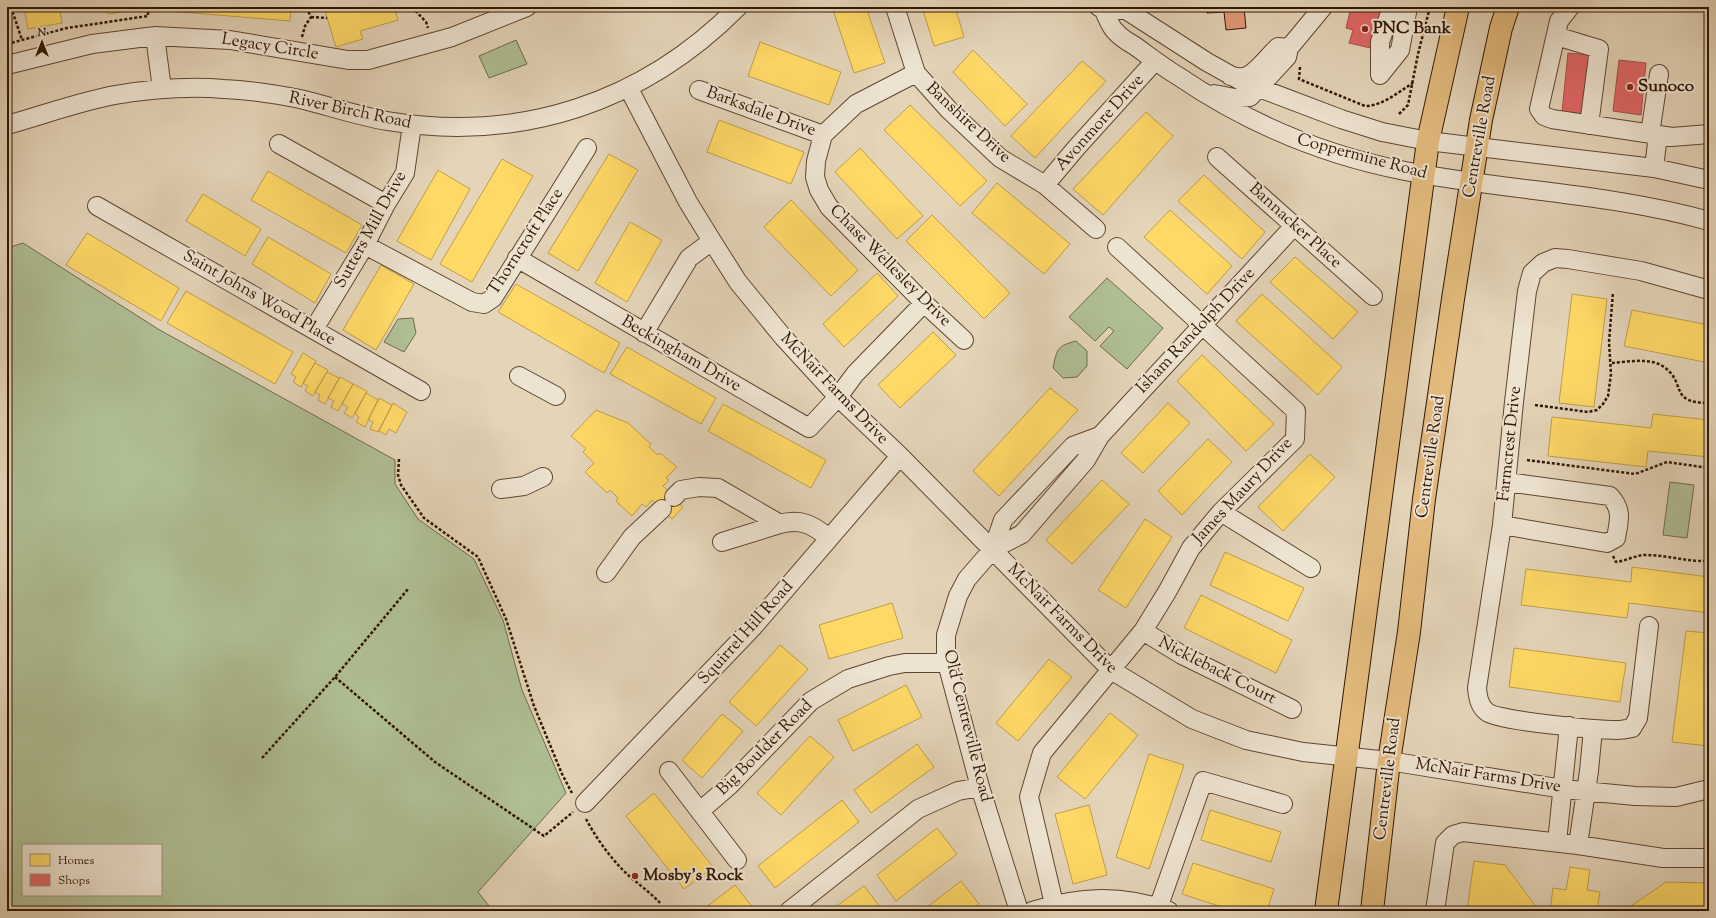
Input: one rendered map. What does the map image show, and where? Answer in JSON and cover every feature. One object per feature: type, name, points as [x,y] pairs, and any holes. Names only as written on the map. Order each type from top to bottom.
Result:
[{"type":"main road","points":[[1326,911],[1428,140],[1458,7]]},
{"type":"main road","name":"Centreville Road","points":[[1372,911],[1389,761],[1409,632],[1424,499],[1471,182],[1485,102],[1501,28],[1508,7]]},
{"type":"street","name":"Legacy Circle","points":[[7,65],[92,44],[155,36],[230,40],[348,60],[368,60],[452,36],[527,7]]},
{"type":"street","name":"River Birch Road","points":[[7,125],[73,105],[115,95],[162,89],[223,88],[300,99],[384,120],[412,125],[468,127],[512,124],[550,116],[586,106],[628,87],[684,55],[738,7]]},
{"type":"street","name":"Banshire Drive","points":[[895,7],[916,73],[949,110],[1000,158],[1045,185],[1096,229]]},
{"type":"street","points":[[1192,86],[1222,96],[1242,99],[1250,97],[1287,57],[1294,54],[1323,7]]},
{"type":"street","points":[[1380,74],[1380,42],[1392,7]]},
{"type":"street","points":[[1380,74],[1400,50],[1408,7]]},
{"type":"street","points":[[1570,7],[1559,21],[1539,109],[1544,116],[1552,119],[1672,137],[1709,134]]},
{"type":"street","name":"Coppermine Road","points":[[1101,8],[1114,32],[1192,86],[1257,123],[1300,141],[1366,162],[1424,175],[1620,201],[1709,221]]},
{"type":"street","name":"Coppermine Road","points":[[1101,8],[1126,10],[1230,76],[1341,119],[1382,132],[1477,147],[1654,168],[1709,180]]},
{"type":"street","points":[[1380,74],[1393,26]]},
{"type":"street","points":[[155,36],[162,89]]},
{"type":"street","points":[[1556,36],[1599,48],[1589,125]]},
{"type":"street","points":[[1230,76],[1247,76],[1278,47],[1294,54]]},
{"type":"street","name":"Avonmore Drive","points":[[1045,185],[1077,147],[1155,61]]},
{"type":"street","points":[[823,135],[856,104],[916,73]]},
{"type":"street","points":[[1654,168],[1654,134],[1659,74]]},
{"type":"street","name":"McNair Farms Drive","points":[[628,87],[688,202],[712,241],[743,288],[783,337],[838,397],[900,456],[1111,670],[1148,694],[1192,719],[1246,740],[1303,752],[1389,761],[1563,789],[1635,796],[1676,797],[1709,789]]},
{"type":"street","name":"Barksdale Drive","points":[[699,90],[823,135]]},
{"type":"street","name":"Sutters Mill Drive","points":[[314,329],[365,244],[386,204],[405,173],[412,125]]},
{"type":"street","name":"Chase Wellesley Drive","points":[[823,135],[816,161],[815,177],[819,190],[829,208],[924,303],[964,340]]},
{"type":"street","points":[[279,144],[386,204]]},
{"type":"street","name":"Thorncroft Place","points":[[365,244],[472,302],[484,304],[493,298],[586,148]]},
{"type":"street","name":"Bannacker Place","points":[[1217,157],[1373,296]]},
{"type":"street","name":"Saint Johns Wood Place","points":[[97,206],[314,329],[421,392]]},
{"type":"street","name":"Isham Randolph Drive","points":[[993,549],[1022,534],[1086,460],[1100,436],[1294,226]]},
{"type":"street","points":[[644,333],[689,258],[712,241]]},
{"type":"street","name":"James Maury Drive","points":[[1054,904],[1029,797],[1042,753],[1143,631],[1167,592],[1191,548],[1221,512],[1295,439],[1296,411],[1117,246]]},
{"type":"street","name":"Beckingham Drive","points":[[517,258],[809,428],[838,397]]},
{"type":"street","name":"Farmcrest Drive","points":[[1649,626],[1638,718],[1632,728],[1619,730],[1593,729],[1509,719],[1487,713],[1479,702],[1477,688],[1502,525],[1527,291],[1532,272],[1543,263],[1554,258],[1568,259],[1641,271],[1709,290]]},
{"type":"street","points":[[838,397],[855,374],[924,303]]},
{"type":"street","points":[[519,376],[556,396]]},
{"type":"street","name":"Squirrel Hill Road","points":[[582,805],[754,626],[900,456]]},
{"type":"street","points":[[501,489],[524,486],[543,477]]},
{"type":"street","points":[[1502,525],[1607,543],[1616,538],[1620,521],[1618,505],[1610,496],[1507,482]]},
{"type":"street","points":[[606,573],[632,537],[681,490],[699,487],[718,488],[780,524]]},
{"type":"street","points":[[1221,512],[1311,568]]},
{"type":"street","points":[[722,542],[792,521],[805,523],[829,538]]},
{"type":"street","name":"Old Centreville Road","points":[[993,549],[967,579],[958,596],[946,635],[946,654],[947,663],[980,787],[1019,911]]},
{"type":"street","name":"Nickleback Court","points":[[1143,631],[1182,655],[1292,709]]},
{"type":"street","name":"Big Boulder Road","points":[[700,811],[729,786],[811,701],[848,679],[889,666],[905,663],[947,663]]},
{"type":"street","points":[[1557,842],[1569,726]]},
{"type":"street","points":[[1578,845],[1593,729]]},
{"type":"street","points":[[669,771],[737,860]]},
{"type":"street","points":[[1032,911],[1054,904],[1084,899],[1113,898],[1161,910],[1203,781],[1283,804]]},
{"type":"street","points":[[789,911],[918,810],[958,791],[980,787]]},
{"type":"street","points":[[1435,911],[1445,843],[1453,835],[1463,832],[1557,842],[1663,858],[1709,858]]},
{"type":"path","points":[[11,7],[22,40]]},
{"type":"path","points":[[7,44],[67,28],[148,16],[148,7]]},
{"type":"path","points":[[308,7],[311,17]]},
{"type":"path","points":[[412,7],[426,22],[432,42]]},
{"type":"path","points":[[1399,114],[1408,105],[1418,54],[1430,7]]},
{"type":"path","points":[[311,17],[327,18]]},
{"type":"path","points":[[299,51],[305,26],[311,17]]},
{"type":"path","points":[[1294,54],[1300,73],[1299,79],[1365,106],[1374,106],[1383,102],[1413,83]]},
{"type":"path","points":[[1535,405],[1588,412],[1597,410],[1603,404],[1608,396],[1612,363],[1609,342],[1613,292]]},
{"type":"path","points":[[1612,363],[1650,362],[1664,367],[1673,377],[1679,392],[1686,400],[1698,403],[1709,403]]},
{"type":"path","points":[[399,459],[398,475],[400,485],[424,518],[478,557],[506,619],[534,706],[562,774],[582,805],[590,826],[620,868],[649,890],[660,903]]},
{"type":"path","points":[[1527,460],[1635,474],[1667,462],[1709,468]]},
{"type":"path","points":[[1607,543],[1616,562],[1646,555],[1698,562],[1709,561]]},
{"type":"path","points":[[262,758],[335,677],[408,589]]},
{"type":"path","points":[[335,677],[435,762],[544,836],[582,805]]},
{"type":"green space","points":[[516,40],[527,64],[489,78],[479,56]]},
{"type":"green space","points":[[23,243],[158,329],[395,460],[395,484],[418,519],[474,559],[503,620],[522,690],[566,793],[478,892],[493,911],[7,911],[7,248]]},
{"type":"green space","points":[[1107,278],[1163,328],[1127,369],[1100,346],[1114,331],[1109,327],[1095,341],[1069,317]]},
{"type":"green space","points":[[413,318],[416,333],[404,352],[384,342],[398,319]]},
{"type":"green space","points":[[1076,341],[1087,351],[1087,366],[1077,377],[1063,378],[1053,368],[1057,352],[1061,347]]},
{"type":"green space","points":[[1670,482],[1694,485],[1687,538],[1663,535]]},
{"type":"building: Homes","points":[[24,7],[86,7],[60,12],[62,23],[28,29]]},
{"type":"building: Homes","points":[[107,7],[141,7],[141,9],[108,14]]},
{"type":"building: Homes","points":[[157,7],[291,7],[290,21],[157,10]]},
{"type":"building: Homes","points":[[333,7],[394,7],[398,20],[360,31],[363,39],[336,47],[325,11]]},
{"type":"building: Homes","points":[[832,7],[866,7],[885,63],[854,73]]},
{"type":"building: Homes","points":[[922,7],[955,7],[964,37],[934,46]]},
{"type":"building: Homes","points":[[760,42],[841,72],[829,105],[748,76]]},
{"type":"building: Homes","points":[[973,50],[1027,104],[1005,126],[953,72]]},
{"type":"building: Homes","points":[[1082,61],[1106,81],[1035,158],[1011,136]]},
{"type":"building: Homes","points":[[910,105],[987,181],[960,206],[884,130]]},
{"type":"building: Homes","points":[[1146,112],[1173,136],[1103,215],[1073,189]]},
{"type":"building: Homes","points":[[719,120],[804,152],[791,184],[707,152]]},
{"type":"building: Homes","points":[[860,148],[923,216],[897,239],[835,172]]},
{"type":"building: Homes","points":[[609,154],[638,170],[578,271],[548,253]]},
{"type":"building: Homes","points":[[502,159],[533,176],[472,282],[440,264]]},
{"type":"building: Homes","points":[[438,170],[470,189],[431,260],[397,241]]},
{"type":"building: Homes","points":[[268,171],[362,225],[346,253],[251,200]]},
{"type":"building: Homes","points":[[1204,175],[1265,232],[1242,259],[1178,201]]},
{"type":"building: Homes","points":[[997,183],[1070,244],[1044,274],[972,213]]},
{"type":"building: Homes","points":[[203,194],[261,229],[245,256],[186,221]]},
{"type":"building: Homes","points":[[791,200],[858,270],[831,296],[764,227]]},
{"type":"building: Homes","points":[[1170,210],[1232,266],[1207,294],[1144,237]]},
{"type":"building: Homes","points":[[932,215],[1010,293],[984,319],[906,241]]},
{"type":"building: Homes","points":[[630,222],[662,240],[627,302],[595,283]]},
{"type":"building: Homes","points":[[87,233],[179,288],[161,321],[66,265]]},
{"type":"building: Homes","points":[[268,237],[331,274],[315,303],[252,264]]},
{"type":"building: Homes","points":[[1295,257],[1358,312],[1333,339],[1270,282]]},
{"type":"building: Homes","points":[[381,265],[414,284],[376,350],[343,330]]},
{"type":"building: Homes","points":[[877,273],[898,296],[844,347],[823,324]]},
{"type":"building: Homes","points":[[516,284],[620,343],[604,373],[498,312]]},
{"type":"building: Homes","points":[[186,291],[293,352],[275,384],[167,323]]},
{"type":"building: Homes","points":[[1262,294],[1342,367],[1318,395],[1236,321]]},
{"type":"building: Homes","points":[[1572,294],[1607,299],[1594,407],[1559,403]]},
{"type":"building: Homes","points":[[1632,310],[1709,325],[1709,363],[1624,346]]},
{"type":"building: Homes","points":[[933,332],[956,355],[900,408],[878,385]]},
{"type":"building: Homes","points":[[627,347],[716,398],[701,424],[610,374]]},
{"type":"building: Homes","points":[[303,353],[316,361],[301,387],[293,382],[296,377],[291,374]]},
{"type":"building: Homes","points":[[1202,355],[1274,424],[1246,451],[1177,381]]},
{"type":"building: Homes","points":[[315,363],[328,370],[313,396],[305,391],[308,386],[303,383]]},
{"type":"building: Homes","points":[[327,372],[339,378],[325,404],[318,400],[320,395],[315,392]]},
{"type":"building: Homes","points":[[340,377],[353,384],[338,411],[331,407],[334,401],[328,398]]},
{"type":"building: Homes","points":[[353,384],[367,391],[352,418],[344,413],[348,407],[342,404]]},
{"type":"building: Homes","points":[[1050,388],[1078,410],[999,496],[973,471]]},
{"type":"building: Homes","points":[[366,393],[378,400],[365,427],[356,422],[359,417],[355,414]]},
{"type":"building: Homes","points":[[379,398],[392,405],[378,432],[370,429],[373,422],[368,420]]},
{"type":"building: Homes","points":[[393,403],[407,412],[396,433],[389,429],[386,435],[379,431]]},
{"type":"building: Homes","points":[[1168,403],[1190,423],[1143,473],[1121,453]]},
{"type":"building: Homes","points":[[723,404],[826,460],[811,488],[708,431]]},
{"type":"building: Homes","points":[[596,410],[628,423],[651,444],[649,447],[658,455],[660,453],[677,467],[666,478],[669,480],[663,486],[683,507],[672,519],[652,500],[646,507],[642,504],[632,516],[616,501],[618,498],[610,490],[607,493],[585,472],[594,463],[583,452],[586,449],[571,436]]},
{"type":"building: Homes","points":[[1653,414],[1709,420],[1709,457],[1648,451],[1646,467],[1548,456],[1552,417],[1651,428]]},
{"type":"building: Homes","points":[[1208,439],[1232,462],[1182,515],[1158,491]]},
{"type":"building: Homes","points":[[1310,454],[1335,477],[1283,531],[1258,507]]},
{"type":"building: Homes","points":[[1102,480],[1129,504],[1072,564],[1046,540]]},
{"type":"building: Homes","points":[[1145,519],[1172,537],[1126,608],[1098,590]]},
{"type":"building: Homes","points":[[1225,552],[1304,588],[1288,621],[1210,585]]},
{"type":"building: Homes","points":[[1632,567],[1709,577],[1709,613],[1629,603],[1627,618],[1521,605],[1526,569],[1631,582]]},
{"type":"building: Homes","points":[[1201,595],[1292,640],[1276,673],[1184,628]]},
{"type":"building: Homes","points":[[892,603],[903,638],[829,659],[819,625]]},
{"type":"building: Homes","points":[[1686,631],[1709,633],[1709,746],[1672,742]]},
{"type":"building: Homes","points":[[780,645],[808,669],[756,726],[729,702]]},
{"type":"building: Homes","points":[[1514,648],[1626,663],[1620,702],[1509,687]]},
{"type":"building: Homes","points":[[1049,659],[1072,677],[1018,741],[996,723]]},
{"type":"building: Homes","points":[[906,685],[922,717],[853,751],[838,720]]},
{"type":"building: Homes","points":[[1110,713],[1138,735],[1085,799],[1057,777]]},
{"type":"building: Homes","points":[[722,714],[743,731],[702,778],[682,760]]},
{"type":"building: Homes","points":[[810,736],[834,757],[781,815],[757,793]]},
{"type":"building: Homes","points":[[917,744],[934,767],[871,813],[854,790]]},
{"type":"building: Homes","points":[[1149,754],[1184,765],[1149,869],[1116,857]]},
{"type":"building: Homes","points":[[654,793],[713,867],[684,889],[626,816]]},
{"type":"building: Homes","points":[[842,800],[859,822],[775,888],[758,866]]},
{"type":"building: Homes","points":[[1089,805],[1107,875],[1073,884],[1055,814]]},
{"type":"building: Homes","points":[[1210,810],[1281,832],[1271,862],[1201,840]]},
{"type":"building: Homes","points":[[937,828],[957,854],[896,901],[877,875]]},
{"type":"building: Homes","points":[[1474,861],[1505,865],[1539,911],[1467,911]]},
{"type":"building: Homes","points":[[1193,863],[1274,889],[1267,911],[1234,911],[1182,894]]},
{"type":"building: Homes","points":[[1570,867],[1590,870],[1587,890],[1600,892],[1597,911],[1585,911],[1567,907],[1566,911],[1550,911],[1553,888],[1566,890]]},
{"type":"building: Homes","points":[[961,881],[979,904],[970,911],[922,911]]},
{"type":"building: Homes","points":[[1666,882],[1707,883],[1709,886],[1709,911],[1624,911]]},
{"type":"building: Homes","points":[[735,885],[753,908],[749,911],[701,911]]},
{"type":"building: Homes","points":[[864,886],[883,911],[830,911]]},
{"type":"building: Shops","name":"PNC Bank","points":[[1351,7],[1386,7],[1375,49],[1349,43],[1353,30],[1346,28]]},
{"type":"building: Shops","name":"Sunoco","points":[[1568,53],[1589,55],[1583,114],[1562,112]]},
{"type":"building: Shops","name":"Sunoco","points":[[1619,60],[1646,63],[1641,115],[1613,111]]},
{"type":"building: Other","points":[[1207,7],[1244,7],[1246,28],[1226,30],[1224,12],[1207,13]]},
{"type":"place","name":"PNC Bank","points":[[1365,29]]},
{"type":"place","name":"Sunoco","points":[[1630,87]]},
{"type":"place","name":"Mosby's Rock","points":[[635,876]]}]
